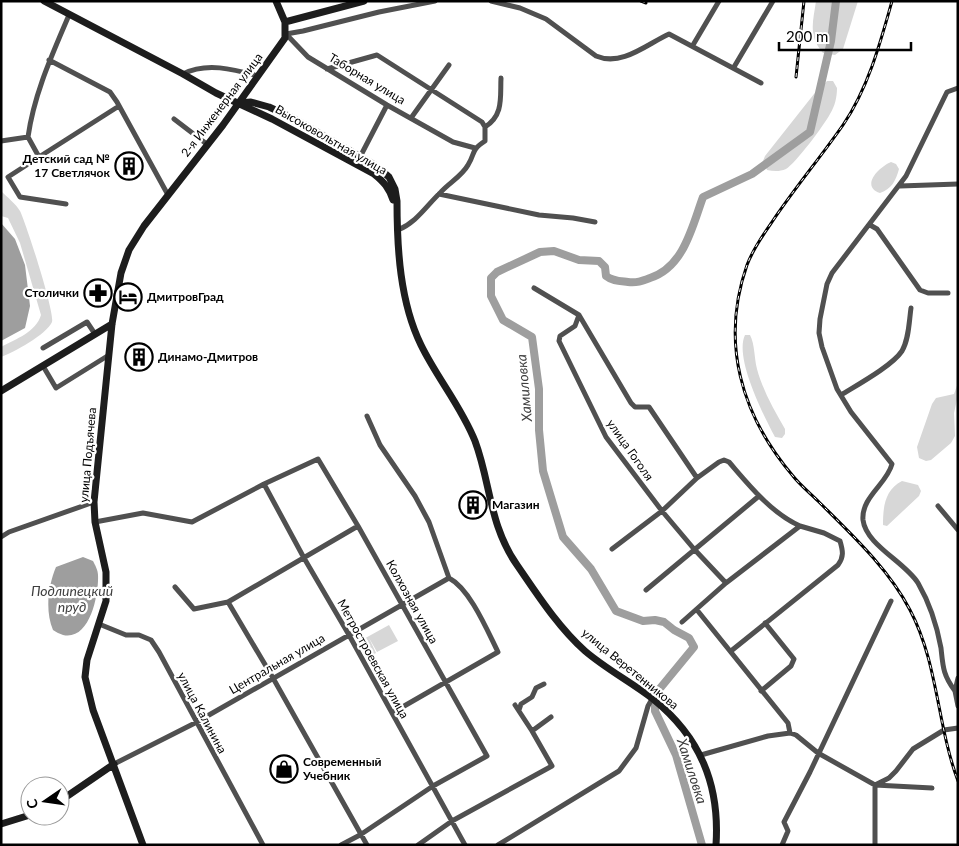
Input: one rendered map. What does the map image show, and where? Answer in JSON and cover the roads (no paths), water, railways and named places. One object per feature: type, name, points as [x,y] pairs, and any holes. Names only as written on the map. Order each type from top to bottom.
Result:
[{"type":"main road","name":"Высоковольтная улица","points":[[44,1],[216,93],[240,103],[374,174],[390,190],[397,213]]},
{"type":"main road","points":[[276,1],[285,22],[286,34]]},
{"type":"main road","points":[[285,22],[364,1]]},
{"type":"main road","name":"2-я Инженерная улица","points":[[112,324],[121,273],[129,250],[144,226],[240,103],[275,54],[286,34]]},
{"type":"main road","name":"Высоковольтная улица","points":[[240,103],[251,102],[293,118],[375,166],[389,177],[395,189],[397,213]]},
{"type":"main road","name":"улица Веретенникова","points":[[397,213],[402,279],[415,331],[429,360],[456,401],[470,428],[497,528],[506,548],[570,636],[585,651],[652,699],[695,743],[701,754],[712,788],[717,822],[716,845]]},
{"type":"main road","points":[[1,391],[112,324]]},
{"type":"main road","name":"улица Подъячева","points":[[112,324],[94,502],[95,522],[106,572],[106,601],[86,660],[85,677],[93,710],[143,845]]},
{"type":"main road","points":[[70,794],[114,764]]},
{"type":"main road","points":[[1,824],[20,818]]},
{"type":"street","points":[[286,34],[303,32],[378,12],[435,1]]},
{"type":"street","points":[[491,1],[534,13],[546,19],[596,56],[604,59],[627,56],[669,34],[761,82]]},
{"type":"street","points":[[693,45],[719,1]]},
{"type":"street","points":[[734,67],[773,1]]},
{"type":"street","points":[[39,157],[28,137],[32,111],[50,60],[69,15]]},
{"type":"street","name":"Таборная улица","points":[[286,34],[308,57],[327,69],[453,142],[475,148]]},
{"type":"street","points":[[327,69],[377,55],[482,122],[485,127],[485,141],[475,148],[468,166],[410,225],[398,230]]},
{"type":"street","points":[[50,60],[110,92],[168,195]]},
{"type":"street","points":[[411,118],[449,65]]},
{"type":"street","points":[[183,74],[193,69],[213,67],[258,76]]},
{"type":"street","points":[[485,127],[492,123],[497,116],[500,104],[501,78]]},
{"type":"street","points":[[958,88],[947,92],[915,160],[900,186],[832,273],[827,284],[820,326],[826,361],[841,395],[851,412],[892,464],[886,478],[866,502],[863,518],[866,531],[908,571],[920,589],[931,610],[937,630],[945,676],[955,691],[958,706]]},
{"type":"street","points":[[360,157],[387,105]]},
{"type":"street","points":[[66,204],[20,197],[8,177],[119,106]]},
{"type":"street","points":[[174,118],[208,145]]},
{"type":"street","points":[[1,141],[28,137]]},
{"type":"street","points":[[900,186],[958,184]]},
{"type":"street","points":[[439,194],[538,215],[595,222]]},
{"type":"street","points":[[870,225],[877,229],[920,290],[928,293],[948,293]]},
{"type":"street","points":[[534,288],[579,316],[631,403],[635,407],[650,407],[698,478]]},
{"type":"street","points":[[841,395],[881,369],[902,350],[908,332],[911,308]]},
{"type":"street","name":"улица Гоголя","points":[[579,316],[575,326],[560,336],[559,341],[606,437],[662,511],[726,583]]},
{"type":"street","points":[[43,348],[87,322],[95,334]]},
{"type":"street","points":[[43,366],[56,388],[109,355]]},
{"type":"street","points":[[367,416],[380,445],[415,496],[428,522],[449,578],[456,582],[469,598],[498,652],[392,713]]},
{"type":"street","name":"Колхозная улица","points":[[264,484],[318,459],[446,682],[487,756],[433,786]]},
{"type":"street","points":[[612,549],[662,511],[698,478],[724,460],[729,462],[759,496],[792,522],[824,533],[840,542],[843,559],[838,566],[731,651]]},
{"type":"street","points":[[95,522],[143,513],[192,522],[264,484]]},
{"type":"street","name":"Метростроевская улица","points":[[264,484],[465,845]]},
{"type":"street","points":[[646,590],[759,496]]},
{"type":"street","points":[[1,537],[9,532],[94,502]]},
{"type":"street","points":[[938,506],[958,530]]},
{"type":"street","points":[[175,587],[194,609],[228,602],[358,526]]},
{"type":"street","points":[[682,622],[726,583],[800,526]]},
{"type":"street","name":"Центральная улица","points":[[114,764],[195,723],[449,578]]},
{"type":"street","points":[[782,845],[788,831],[784,822],[810,772],[891,601]]},
{"type":"street","points":[[228,602],[273,678],[366,845]]},
{"type":"street","points":[[697,610],[788,723],[790,733]]},
{"type":"street","points":[[761,691],[791,666],[794,660],[765,623]]},
{"type":"street","name":"улица Калинина","points":[[98,624],[126,635],[138,635],[151,640],[263,845]]},
{"type":"street","points":[[955,691],[958,678]]},
{"type":"street","points":[[418,845],[452,821],[552,766],[517,708],[532,697],[536,688],[544,684]]},
{"type":"street","points":[[498,845],[614,775],[625,765],[636,748],[648,706],[652,699]]},
{"type":"street","points":[[532,731],[551,717]]},
{"type":"street","points":[[875,785],[892,774],[913,749],[944,730],[958,728]]},
{"type":"street","points":[[701,754],[768,736],[790,733],[796,735],[818,753],[875,785],[932,788]]},
{"type":"street","points":[[875,785],[875,845]]},
{"type":"street","points":[[341,845],[360,835],[433,786]]},
{"type":"water","points":[[1,223],[15,239],[25,265],[30,306],[25,328],[1,341]]},
{"type":"water","name":"Подлипецкий пруд","points":[[83,557],[93,561],[98,571],[97,593],[86,624],[80,631],[72,635],[63,635],[53,630],[49,615],[51,582],[56,567]]},
{"type":"waterway","name":"Хамиловка","points":[[656,697],[657,692],[694,647],[689,638],[664,622],[655,620],[643,621],[616,611],[591,569],[563,537],[543,471],[539,430],[539,389],[532,337],[503,320],[491,296],[491,278],[497,272],[540,252],[554,251],[579,260],[599,261],[605,267],[606,276],[611,279],[637,282],[662,273],[671,265],[685,245],[703,197],[752,174],[810,132],[831,41],[836,1]]},
{"type":"waterway","name":"Хамиловка","points":[[655,706],[655,711],[676,755],[702,845]]},
{"type":"railway","points":[[641,1],[646,3]]},
{"type":"railway","points":[[796,77],[804,1]]},
{"type":"railway","points":[[892,1],[872,65],[852,111],[780,210],[749,259],[739,294],[735,322],[736,350],[740,377],[748,403],[775,453],[799,483],[856,539],[880,566],[910,610],[926,651],[951,760],[958,781]]},
{"type":"place","name":"Детский сад № 17 Светлячок","points":[[129,166]]},
{"type":"place","name":"Столички","points":[[98,293]]},
{"type":"place","name":"ДмитровГрад","points":[[128,297]]},
{"type":"place","name":"Динамо-Дмитров","points":[[139,357]]},
{"type":"place","name":"Магазин","points":[[473,505]]},
{"type":"place","name":"Современный Учебник","points":[[284,769]]}]
